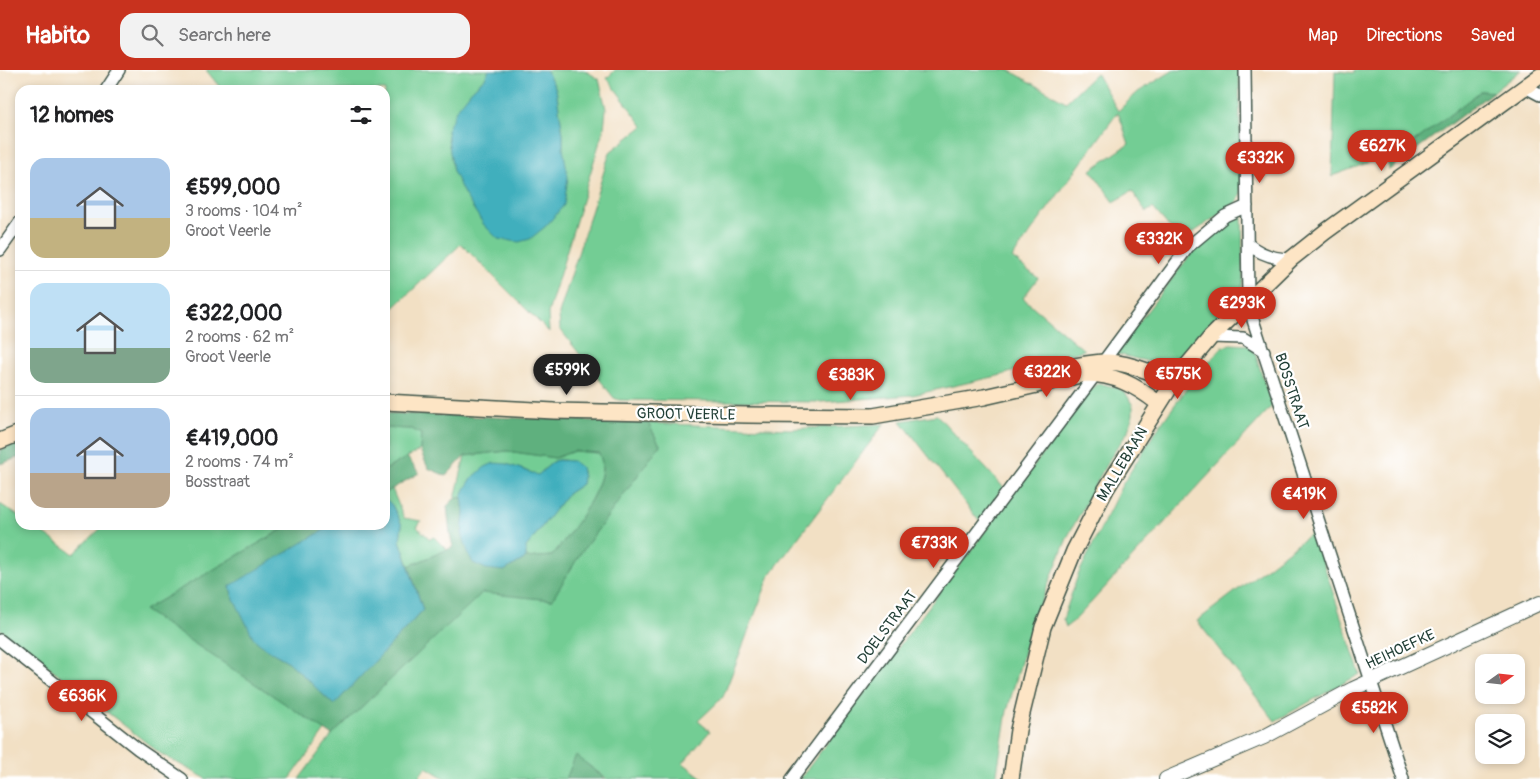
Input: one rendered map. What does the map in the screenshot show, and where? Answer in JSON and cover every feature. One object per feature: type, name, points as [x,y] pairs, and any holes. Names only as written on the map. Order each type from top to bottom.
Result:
[{"type":"main road","name":"MALLEBAAN","points":[[1012,779],[1018,730],[1043,627],[1074,551],[1106,489],[1158,403],[1174,381],[1210,337],[1290,259],[1540,76]]},
{"type":"main road","name":"GROOT VEERLE","points":[[390,402],[554,411],[873,416],[984,397],[1078,376],[1100,368],[1140,369],[1174,381]]},
{"type":"main road","name":"GROOT VEERLE","points":[[1100,368],[1115,378],[1129,383],[1158,403]]},
{"type":"main road","points":[[0,441],[15,435]]},
{"type":"street","points":[[109,85],[119,70]]},
{"type":"street","name":"BOSSTRAAT","points":[[1245,70],[1248,299],[1253,320],[1403,779]]},
{"type":"street","points":[[1525,87],[1540,95]]},
{"type":"street","name":"DOELSTRAAT","points":[[792,779],[1100,368],[1188,247],[1225,216],[1247,206]]},
{"type":"street","points":[[0,250],[15,229]]},
{"type":"street","points":[[1248,244],[1271,257],[1290,259]]},
{"type":"street","points":[[1210,337],[1243,338],[1264,351]]},
{"type":"street","name":"HEIHOEFKE","points":[[1166,779],[1264,737],[1370,682],[1540,603]]},
{"type":"street","points":[[0,640],[138,749],[182,779]]},
{"type":"green space","points":[[206,70],[489,70],[485,78],[472,90],[447,131],[453,171],[563,148],[563,134],[556,89],[546,70],[584,70],[599,79],[606,109],[604,128],[548,313],[549,332],[461,244],[390,311],[390,85],[218,85]]},
{"type":"green space","points":[[615,70],[1009,70],[1066,102],[1096,73],[1118,111],[1138,92],[1174,70],[1239,70],[1241,194],[1237,202],[1194,232],[1183,243],[1153,208],[1146,212],[1132,191],[1114,202],[1091,170],[1129,144],[1118,112],[1012,258],[1038,278],[1023,298],[1084,350],[1002,375],[913,395],[821,402],[619,400],[614,398],[560,329],[559,314],[610,152],[643,126],[607,78]]},
{"type":"green space","points":[[1354,70],[1521,70],[1493,92],[1481,91],[1405,149],[1332,176],[1335,71],[1354,73]]},
{"type":"green space","points":[[1481,91],[1493,92],[1389,170],[1387,156],[1405,149]]},
{"type":"green space","points":[[1235,216],[1242,216],[1243,281],[1240,292],[1228,307],[1175,360],[1154,362],[1117,354],[1122,344],[1194,250]]},
{"type":"green space","points":[[1230,344],[1248,345],[1255,353],[1272,406],[1075,620],[1066,627],[1063,619],[1078,575],[1122,485],[1154,434],[1184,392],[1221,348]]},
{"type":"green space","points":[[1098,383],[1119,388],[1127,395],[1133,406],[1133,415],[1128,431],[1107,463],[1068,536],[1031,627],[1007,711],[996,779],[800,779],[1092,388]]},
{"type":"green space","points":[[390,413],[648,423],[660,445],[580,554],[552,600],[482,593],[332,735],[144,610],[281,530],[324,530],[230,587],[240,609],[266,649],[289,662],[334,705],[423,610],[409,566],[453,547],[447,506],[454,499],[462,497],[464,512],[462,533],[504,571],[526,558],[552,556],[584,512],[598,486],[602,463],[599,453],[574,451],[555,458],[507,451],[465,456],[446,476],[428,468],[420,450],[421,434],[412,429],[390,428]]},
{"type":"green space","points":[[937,415],[1004,488],[979,521],[901,421]]},
{"type":"green space","points":[[648,423],[790,429],[884,424],[770,575],[723,697],[698,721],[710,731],[683,763],[704,779],[607,779],[576,756],[566,779],[446,779],[426,767],[417,779],[299,779],[332,735],[482,592],[552,600],[580,554],[660,445]]},
{"type":"green space","points":[[390,428],[412,429],[421,434],[420,450],[390,467]]},
{"type":"green space","points":[[15,444],[15,459],[0,464],[0,450]]},
{"type":"green space","points":[[507,451],[555,458],[574,451],[599,453],[602,464],[597,487],[584,512],[552,556],[526,558],[526,547],[567,494],[582,484],[582,472],[577,464],[566,460],[557,460],[538,475],[507,464],[465,489],[462,497],[455,499],[465,456]]},
{"type":"green space","points":[[407,457],[419,473],[390,490],[390,467]]},
{"type":"green space","points":[[392,489],[404,518],[421,521],[417,527],[430,539],[434,537],[447,550],[409,566],[400,540],[402,525],[390,503],[390,490]]},
{"type":"green space","points":[[0,504],[15,514],[15,530],[38,530],[74,554],[99,530],[281,530],[144,610],[325,730],[290,779],[207,779],[161,754],[0,629]]},
{"type":"green space","points":[[1313,532],[1360,674],[1275,721],[1197,621]]},
{"type":"green space","points":[[576,755],[605,779],[566,779]]},
{"type":"water","points":[[489,70],[546,70],[556,89],[568,177],[564,205],[546,226],[530,239],[519,242],[498,239],[484,225],[464,194],[453,171],[447,131],[456,110],[472,90],[485,78]]},
{"type":"water","points":[[554,461],[573,461],[581,467],[582,484],[567,494],[526,547],[526,558],[504,571],[486,569],[473,563],[462,533],[464,512],[462,497],[472,478],[485,467],[494,463],[507,464],[538,475]]},
{"type":"water","points":[[390,503],[402,525],[400,540],[423,610],[334,705],[289,662],[266,649],[254,639],[232,595],[230,586],[324,530],[390,530]]}]
